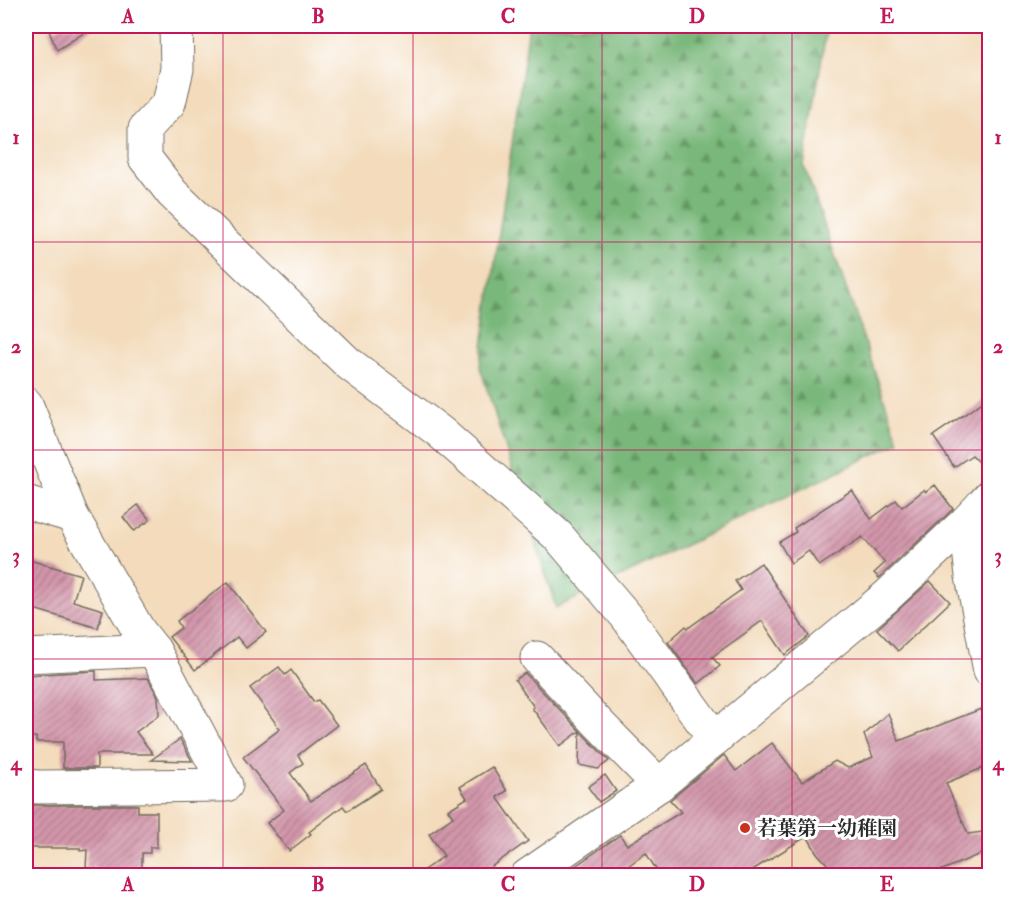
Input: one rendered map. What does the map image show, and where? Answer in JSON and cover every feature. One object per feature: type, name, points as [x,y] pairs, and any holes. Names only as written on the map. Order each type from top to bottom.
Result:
[{"type":"street","points":[[176,26],[177,69],[169,104],[146,129],[146,158],[152,167],[172,193],[348,363],[440,432],[558,536],[627,617],[715,739]]},
{"type":"street","points":[[26,404],[72,516],[139,631],[154,650],[226,785],[26,786]]},
{"type":"street","points":[[990,496],[978,520],[972,576],[990,671]]},
{"type":"street","points":[[26,502],[72,516]]},
{"type":"street","points":[[527,876],[659,785],[978,520]]},
{"type":"street","points":[[26,656],[154,650]]},
{"type":"street","points":[[537,658],[659,785]]},
{"type":"green space","points":[[529,26],[827,26],[804,166],[899,442],[556,608],[480,367]]},
{"type":"building","points":[[62,26],[95,26],[57,50],[49,31]]},
{"type":"building","points":[[990,397],[990,473],[972,455],[954,467],[933,436]]},
{"type":"building","points":[[935,485],[953,509],[879,578],[874,573],[885,563],[862,537],[819,566],[809,551],[791,563],[779,542],[796,532],[794,528],[852,490],[871,519],[896,500],[902,507],[924,490],[926,492]]},
{"type":"building","points":[[138,505],[150,520],[134,531],[123,517]]},
{"type":"building","points":[[26,559],[81,575],[73,601],[103,610],[98,628],[27,607],[32,591],[26,589]]},
{"type":"building","points":[[761,563],[809,636],[785,655],[762,621],[712,657],[720,666],[698,684],[668,642],[686,626],[688,628],[741,590],[735,581]]},
{"type":"building","points":[[930,581],[950,602],[898,651],[877,629]]},
{"type":"building","points":[[228,582],[266,632],[246,648],[237,637],[195,670],[169,637],[181,628],[177,621]]},
{"type":"building","points":[[279,667],[285,675],[291,670],[314,702],[318,700],[337,725],[298,755],[303,763],[290,773],[311,801],[366,765],[381,789],[347,811],[343,806],[289,851],[267,823],[284,810],[243,757],[280,729],[250,688]]},
{"type":"building","points":[[96,671],[96,680],[148,678],[158,697],[159,715],[136,732],[153,754],[97,754],[97,768],[63,768],[63,742],[36,742],[36,737],[26,737],[26,675]]},
{"type":"building","points":[[525,673],[580,731],[560,746],[515,680]]},
{"type":"building","points":[[981,709],[990,740],[990,765],[946,783],[968,834],[990,831],[990,850],[928,876],[838,876],[817,853],[807,836],[743,876],[660,876],[646,853],[614,876],[561,876],[620,835],[627,845],[681,812],[670,800],[724,755],[736,771],[772,743],[802,782],[835,761],[848,768],[873,757],[864,735],[888,713],[899,741]]},
{"type":"building","points":[[580,731],[609,761],[598,769],[579,765]]},
{"type":"building","points":[[180,739],[192,761],[151,760]]},
{"type":"building","points":[[492,767],[507,791],[497,797],[528,841],[478,876],[415,876],[444,856],[429,834],[453,817],[448,810],[467,798],[460,787]]},
{"type":"building","points":[[605,775],[616,791],[599,802],[588,787]]},
{"type":"building","points":[[26,805],[138,805],[138,812],[157,812],[157,847],[150,847],[150,853],[142,853],[142,876],[95,876],[95,868],[86,868],[87,850],[26,848]]},
{"type":"place","name":"若葉第一幼稚園","points":[[745,828]]}]
